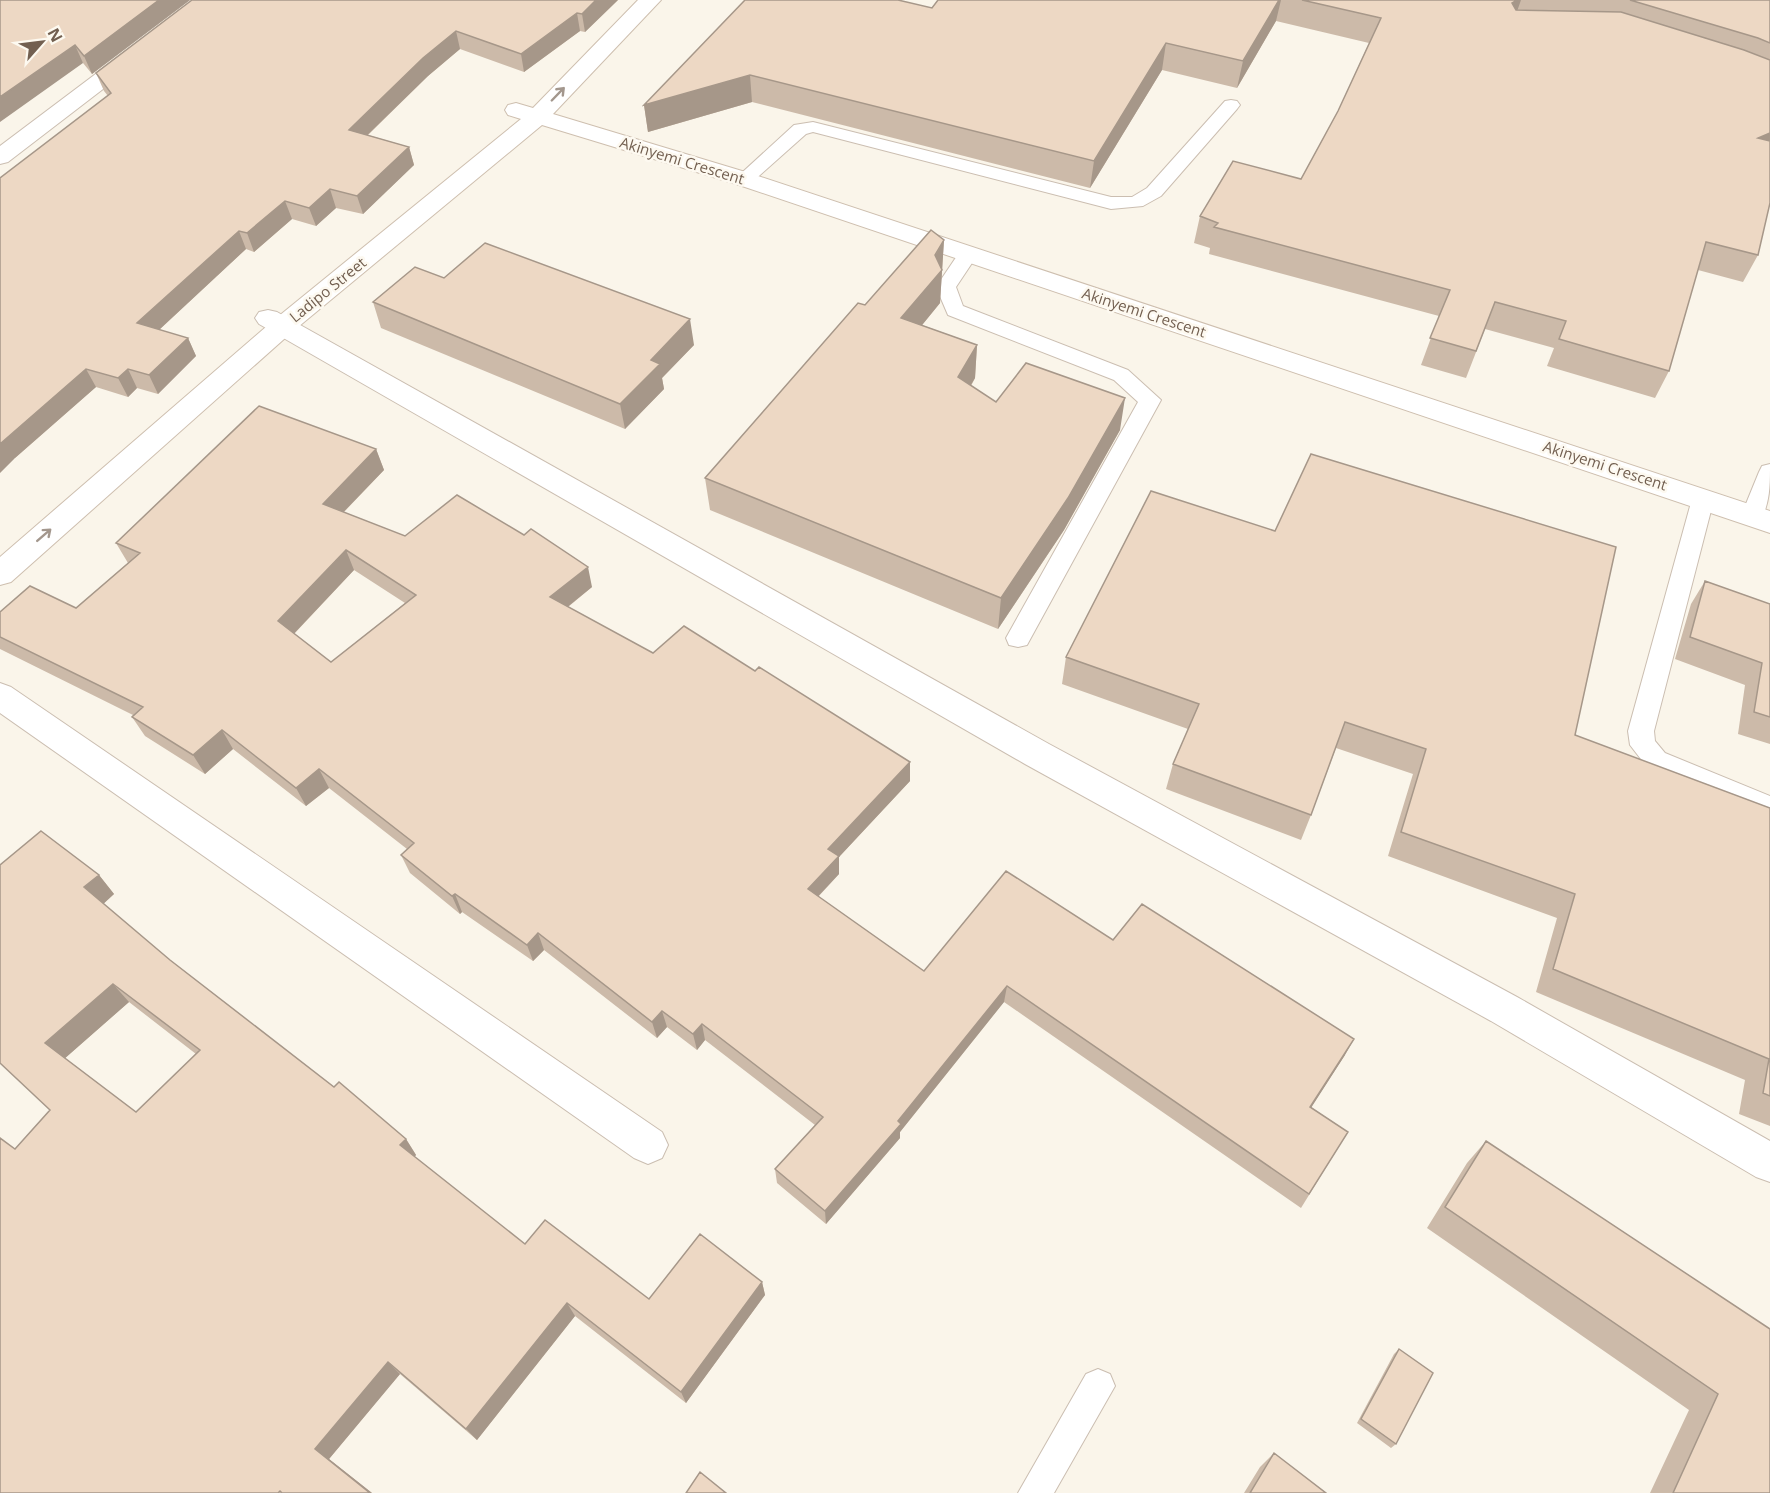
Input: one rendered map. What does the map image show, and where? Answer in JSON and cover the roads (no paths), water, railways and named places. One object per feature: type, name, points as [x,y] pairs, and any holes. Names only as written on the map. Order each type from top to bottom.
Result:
[{"type":"street","points":[[0,157],[208,0]]},
{"type":"street","name":"Ladipo Street","points":[[526,114],[629,0]]},
{"type":"street","name":"Ladipo Street","points":[[0,549],[526,114],[650,0]]},
{"type":"street","name":"Akinyemi Crescent","points":[[526,114],[744,179],[1761,519]]},
{"type":"street","points":[[276,322],[1037,754],[1504,1009],[1770,1163]]},
{"type":"street","name":"Ladipo Street","points":[[0,574],[276,322]]},
{"type":"street","points":[[0,696],[648,1145]]},
{"type":"lane","points":[[744,179],[800,129],[813,127],[1111,203],[1136,202],[1154,192],[1232,105]]},
{"type":"lane","points":[[968,254],[946,287],[955,310],[1122,375],[1150,400],[1018,638]]},
{"type":"lane","points":[[1761,519],[1770,472]]},
{"type":"lane","points":[[1703,499],[1641,731],[1643,745],[1656,760],[1770,808]]},
{"type":"lane","points":[[1035,1493],[1098,1386]]}]
